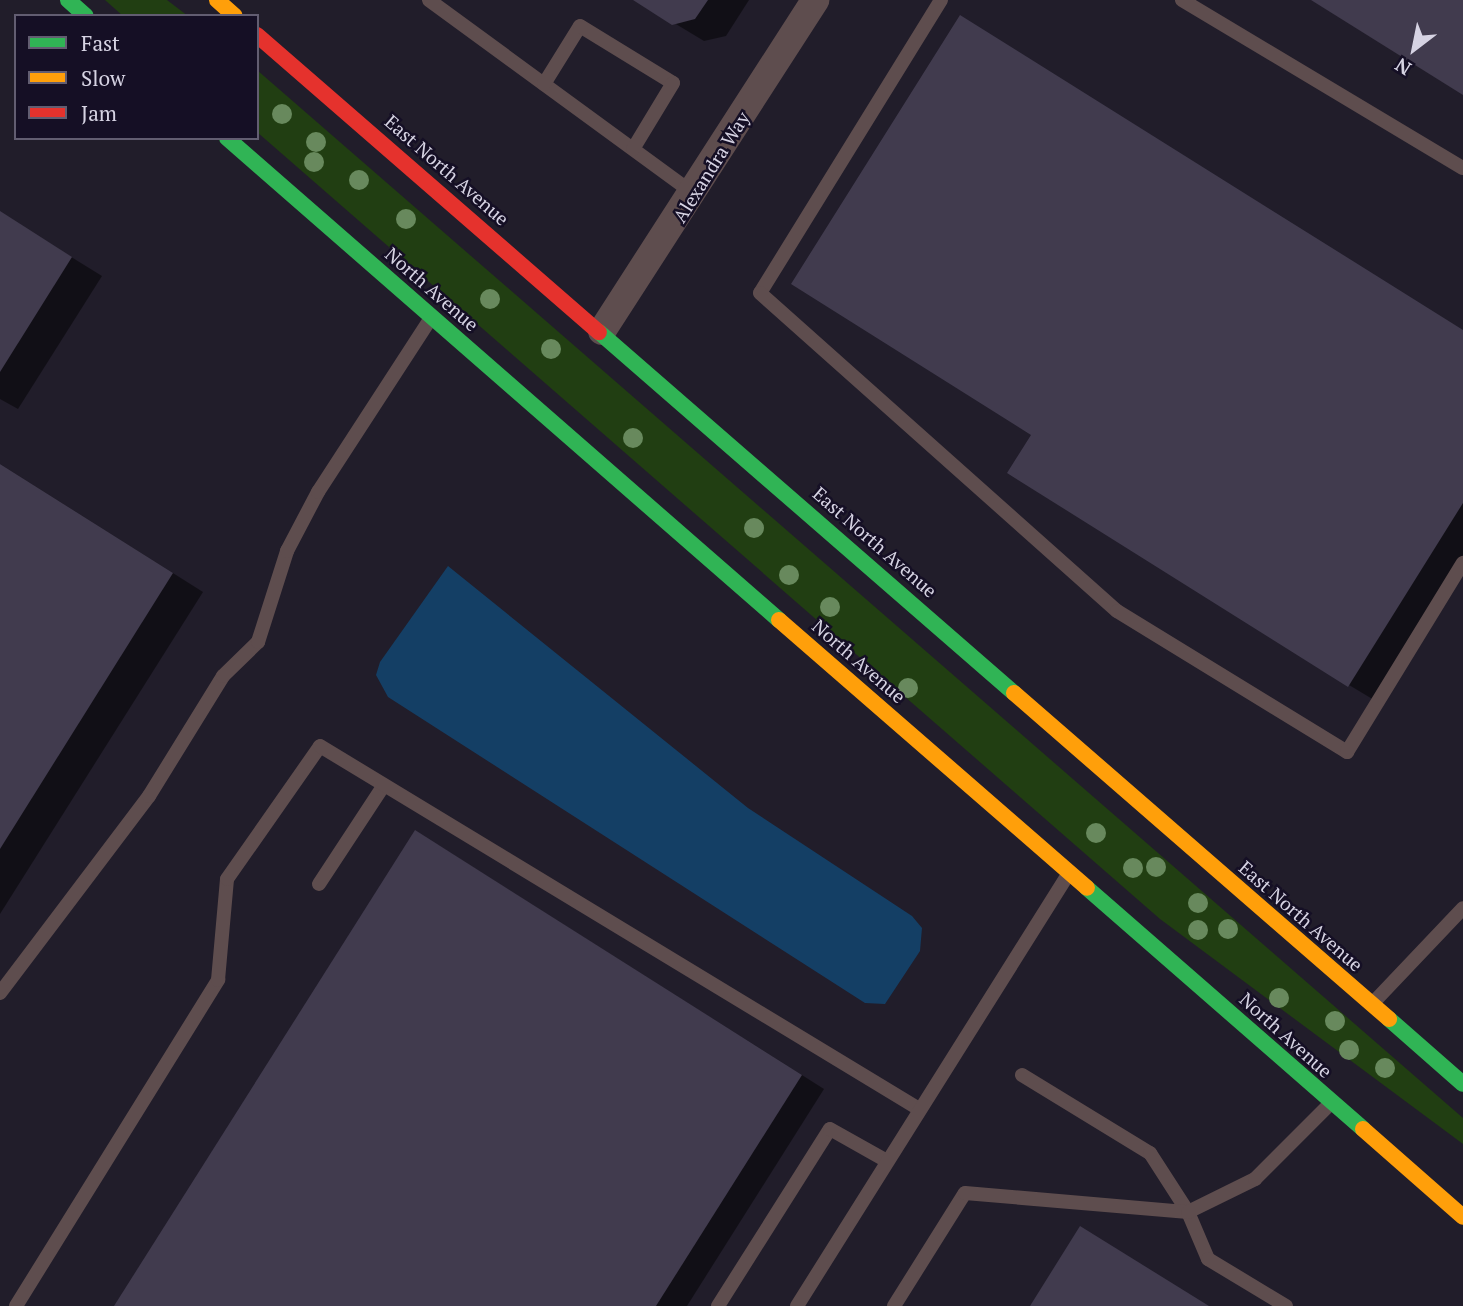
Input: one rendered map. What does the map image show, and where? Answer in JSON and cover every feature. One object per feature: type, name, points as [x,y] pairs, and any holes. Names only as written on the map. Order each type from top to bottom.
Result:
[{"type":"main road","points":[[68,0],[84,14]]},
{"type":"main road","points":[[217,0],[233,14]]},
{"type":"main road","name":"East North Avenue","points":[[259,37],[602,331],[1463,1084]]},
{"type":"main road","name":"North Avenue","points":[[229,140],[1463,1217]]},
{"type":"street","name":"Alexandra Way","points":[[602,331],[694,194],[815,0]]},
{"type":"lane","points":[[429,0],[694,194]]},
{"type":"lane","points":[[941,0],[760,293],[1117,611],[1346,752],[1463,562]]},
{"type":"lane","points":[[1182,0],[1463,168]]},
{"type":"lane","points":[[544,84],[580,26],[673,83],[634,149]]},
{"type":"lane","points":[[0,993],[149,796],[223,676],[258,642],[287,551],[318,492],[432,317]]},
{"type":"lane","points":[[16,1306],[218,980],[227,879],[320,746],[919,1109]]},
{"type":"lane","points":[[319,884],[384,785]]},
{"type":"lane","points":[[797,1306],[1070,872]]},
{"type":"lane","points":[[1371,1005],[1463,908]]},
{"type":"lane","points":[[1022,1075],[1150,1153],[1188,1212],[1208,1259],[1286,1306]]},
{"type":"lane","points":[[894,1306],[965,1193],[1188,1212],[1255,1179],[1331,1103]]},
{"type":"lane","points":[[718,1306],[830,1129],[887,1161]]},
{"type":"green space","points":[[105,0],[167,0],[185,14],[121,14]]},
{"type":"green space","points":[[259,72],[1463,1118],[1463,1144],[1160,919],[259,134]]},
{"type":"water","points":[[448,566],[748,808],[912,916],[922,928],[920,951],[885,1004],[865,1003],[388,697],[376,675],[380,662]]},
{"type":"building","points":[[633,0],[708,0],[695,19],[672,25]]},
{"type":"building","points":[[1311,0],[1463,0],[1463,95]]},
{"type":"building","points":[[960,15],[1463,330],[1463,503],[1348,687],[1007,473],[1031,435],[791,284]]},
{"type":"building","points":[[0,211],[72,257],[0,372]]},
{"type":"building","points":[[0,464],[173,573],[0,849]]},
{"type":"building","points":[[415,830],[802,1075],[656,1306],[114,1306]]},
{"type":"building","points":[[1080,1226],[1209,1306],[1030,1306]]},
{"type":"traffic: fast","points":[[68,0],[84,14]]},
{"type":"traffic: fast","points":[[229,140],[779,620]]},
{"type":"traffic: fast","points":[[599,332],[1014,693]]},
{"type":"traffic: fast","points":[[1087,888],[1363,1129]]},
{"type":"traffic: fast","points":[[1389,1019],[1463,1084]]},
{"type":"traffic: slow","points":[[217,0],[233,14]]},
{"type":"traffic: slow","points":[[779,620],[1087,888]]},
{"type":"traffic: slow","points":[[1014,693],[1389,1019]]},
{"type":"traffic: slow","points":[[1363,1129],[1463,1217]]},
{"type":"traffic: jam","points":[[259,37],[599,332]]}]
